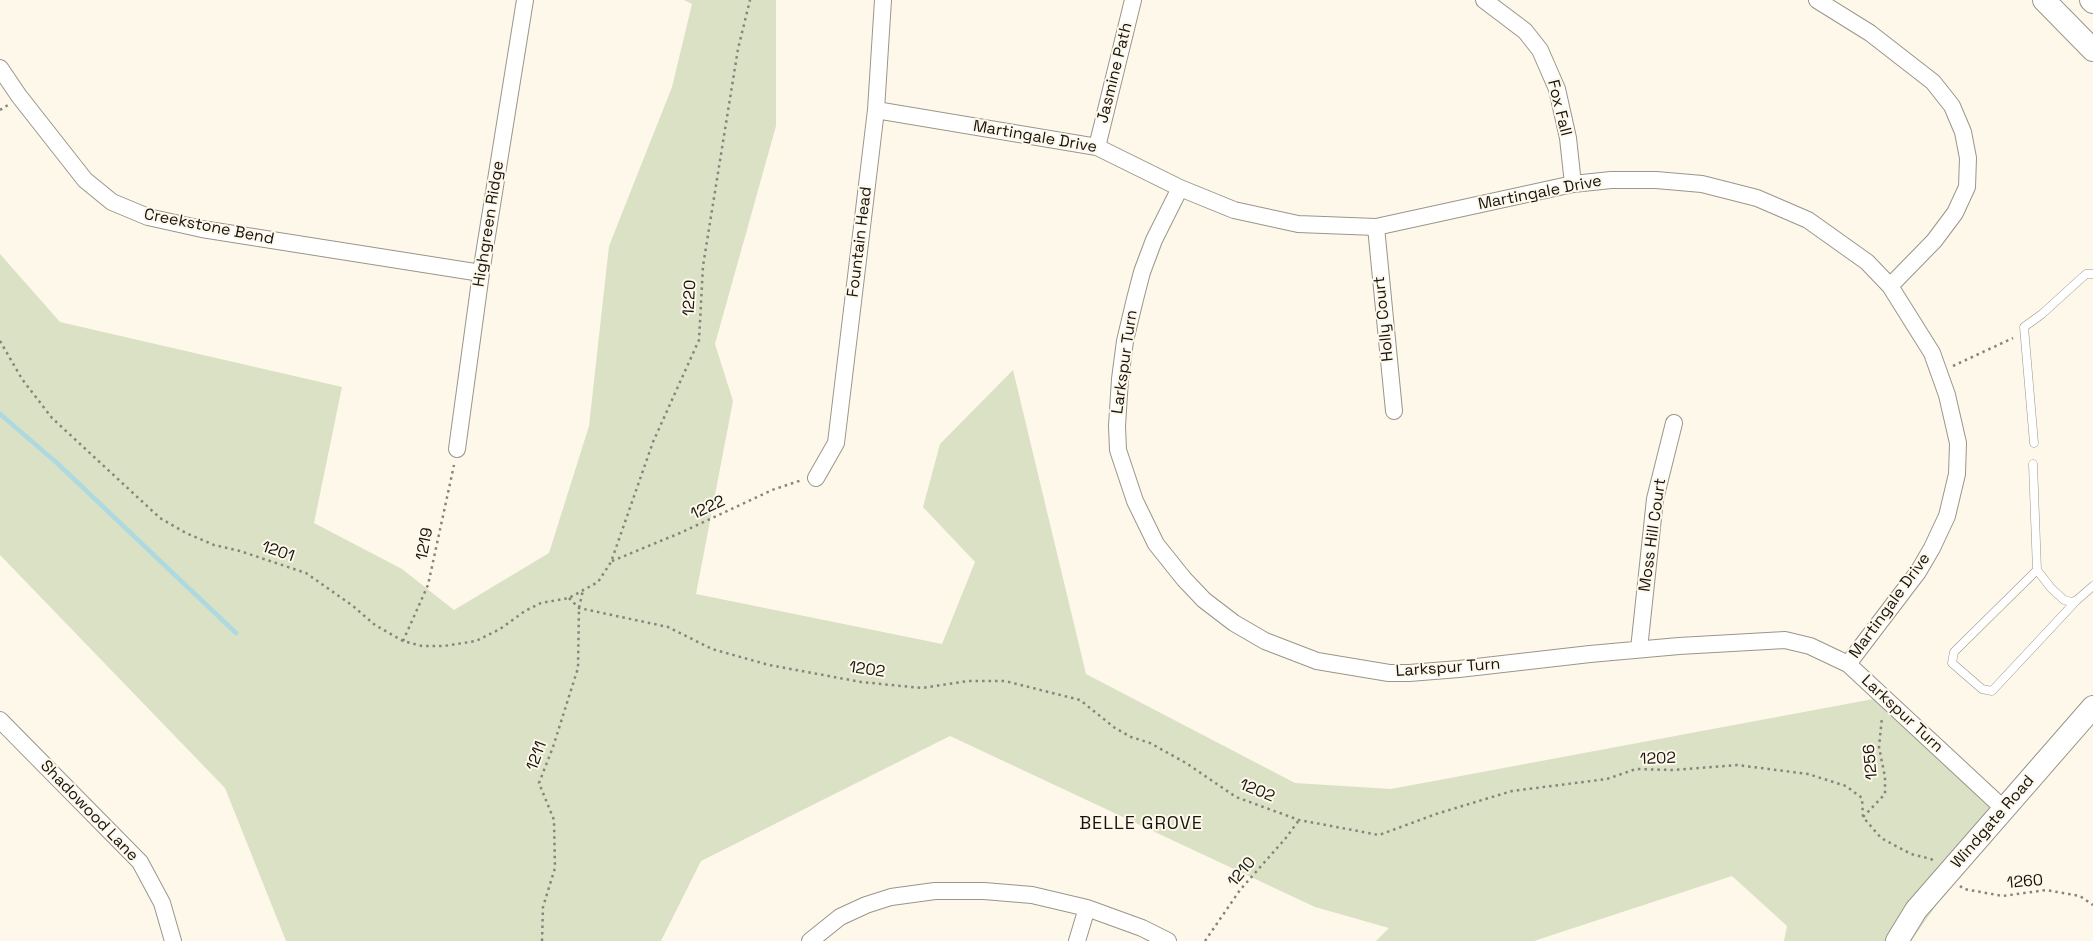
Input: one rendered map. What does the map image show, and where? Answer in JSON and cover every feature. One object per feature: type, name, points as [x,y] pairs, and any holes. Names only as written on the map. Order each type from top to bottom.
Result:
[{"type":"street","name":"Highgreen Ridge","points":[[457,449],[481,273],[525,0]]},
{"type":"street","name":"Fountain Head","points":[[816,478],[836,443],[876,110],[883,0]]},
{"type":"street","name":"Jasmine Path","points":[[1097,147],[1133,0]]},
{"type":"street","name":"Fox Fall","points":[[1484,0],[1525,31],[1540,50],[1557,89],[1568,138],[1573,184]]},
{"type":"street","points":[[1817,0],[1870,34],[1933,82],[1952,106],[1963,132],[1968,158],[1966,187],[1956,213],[1934,241],[1890,286]]},
{"type":"street","points":[[2044,0],[2093,50]]},
{"type":"street","name":"Creekstone Bend","points":[[0,68],[19,96],[85,180],[112,202],[148,217],[202,229],[481,273]]},
{"type":"street","name":"Martingale Drive","points":[[876,110],[1097,147],[1180,188],[1234,210],[1298,224],[1376,226],[1573,184],[1612,180],[1656,180],[1702,184],[1757,198],[1808,220],[1867,262],[1890,286],[1932,353],[1940,372],[1955,422],[1958,443],[1957,474],[1947,516],[1918,572],[1848,664]]},
{"type":"street","name":"Larkspur Turn","points":[[1180,188],[1154,240],[1142,272],[1125,341],[1120,379],[1117,426],[1118,450],[1145,523],[1167,560],[1204,600],[1234,623],[1266,641],[1317,661],[1389,673],[1459,669],[1639,649],[1785,640],[1810,646],[1848,664],[2004,809]]},
{"type":"street","name":"Holly Court","points":[[1376,226],[1394,411]]},
{"type":"street","name":"Moss Hill Court","points":[[1639,649],[1656,500],[1674,423]]},
{"type":"street","name":"Windgate Road","points":[[1897,941],[1916,910],[2092,709]]},
{"type":"street","name":"Shadowood Lane","points":[[0,720],[140,862],[162,903],[173,941]]},
{"type":"street","points":[[810,941],[840,917],[866,905],[891,897],[914,893],[984,891],[1032,895],[1087,908],[1142,928],[1168,941]]},
{"type":"street","points":[[1077,941],[1087,908]]},
{"type":"lane","points":[[2034,442],[2024,327],[2042,314],[2086,274],[2093,274]]},
{"type":"lane","points":[[2033,464],[2037,570],[2050,588],[2064,600],[2072,602],[2077,600]]},
{"type":"lane","points":[[2037,570],[1954,652],[1952,663],[1982,689],[1992,691],[2077,600],[2093,586]]},
{"type":"path","name":"1220","points":[[598,582],[611,562],[653,442],[699,340],[703,266],[738,49],[750,0]]},
{"type":"path","points":[[1940,372],[2024,334]]},
{"type":"path","name":"1201","points":[[0,341],[22,379],[52,418],[160,518],[186,533],[214,545],[240,551],[306,573],[353,606],[375,625],[404,641],[422,646],[444,646],[476,641],[500,629],[524,611],[541,603],[570,598],[598,582]]},
{"type":"path","name":"1219","points":[[404,641],[428,584],[457,449]]},
{"type":"path","name":"1222","points":[[611,562],[680,533],[772,490],[795,481],[816,478]]},
{"type":"path","name":"1211","points":[[542,941],[543,907],[555,868],[554,820],[539,783],[553,747],[578,668],[579,608],[583,590]]},
{"type":"path","points":[[570,598],[579,608]]},
{"type":"path","name":"1202","points":[[579,608],[668,627],[712,649],[769,665],[843,679],[922,688],[968,681],[1005,681],[1080,700],[1115,728],[1130,737],[1150,743],[1186,763],[1236,797],[1299,820],[1379,835],[1436,814],[1512,791],[1607,779],[1636,770],[1674,770],[1737,765],[1808,774],[1846,786],[1862,798],[1864,817],[1881,838],[1911,854],[1931,859]]},
{"type":"path","name":"1256","points":[[1864,817],[1885,794],[1885,777],[1879,747],[1884,697]]},
{"type":"path","name":"1210","points":[[1205,941],[1240,890],[1285,839],[1299,820]]},
{"type":"path","name":"1260","points":[[1958,883],[1964,889],[2003,896],[2028,891],[2055,891],[2080,896],[2093,905]]},
{"type":"green space","points":[[684,0],[776,0],[776,126],[715,344],[733,401],[696,594],[942,644],[975,562],[923,507],[940,444],[1013,370],[1086,674],[1295,783],[1391,789],[1884,697],[2004,809],[1911,941],[1784,941],[1787,926],[1732,876],[1534,941],[1376,941],[1389,928],[1315,907],[950,736],[701,861],[661,941],[286,941],[225,788],[0,555],[0,254],[60,322],[342,387],[314,523],[402,569],[454,610],[549,553],[589,426],[609,246],[672,87],[692,4]]},
{"type":"waterway","points":[[0,414],[57,463],[236,633]]},
{"type":"district","name":"BELLE GROVE","points":[[1141,824]]}]
